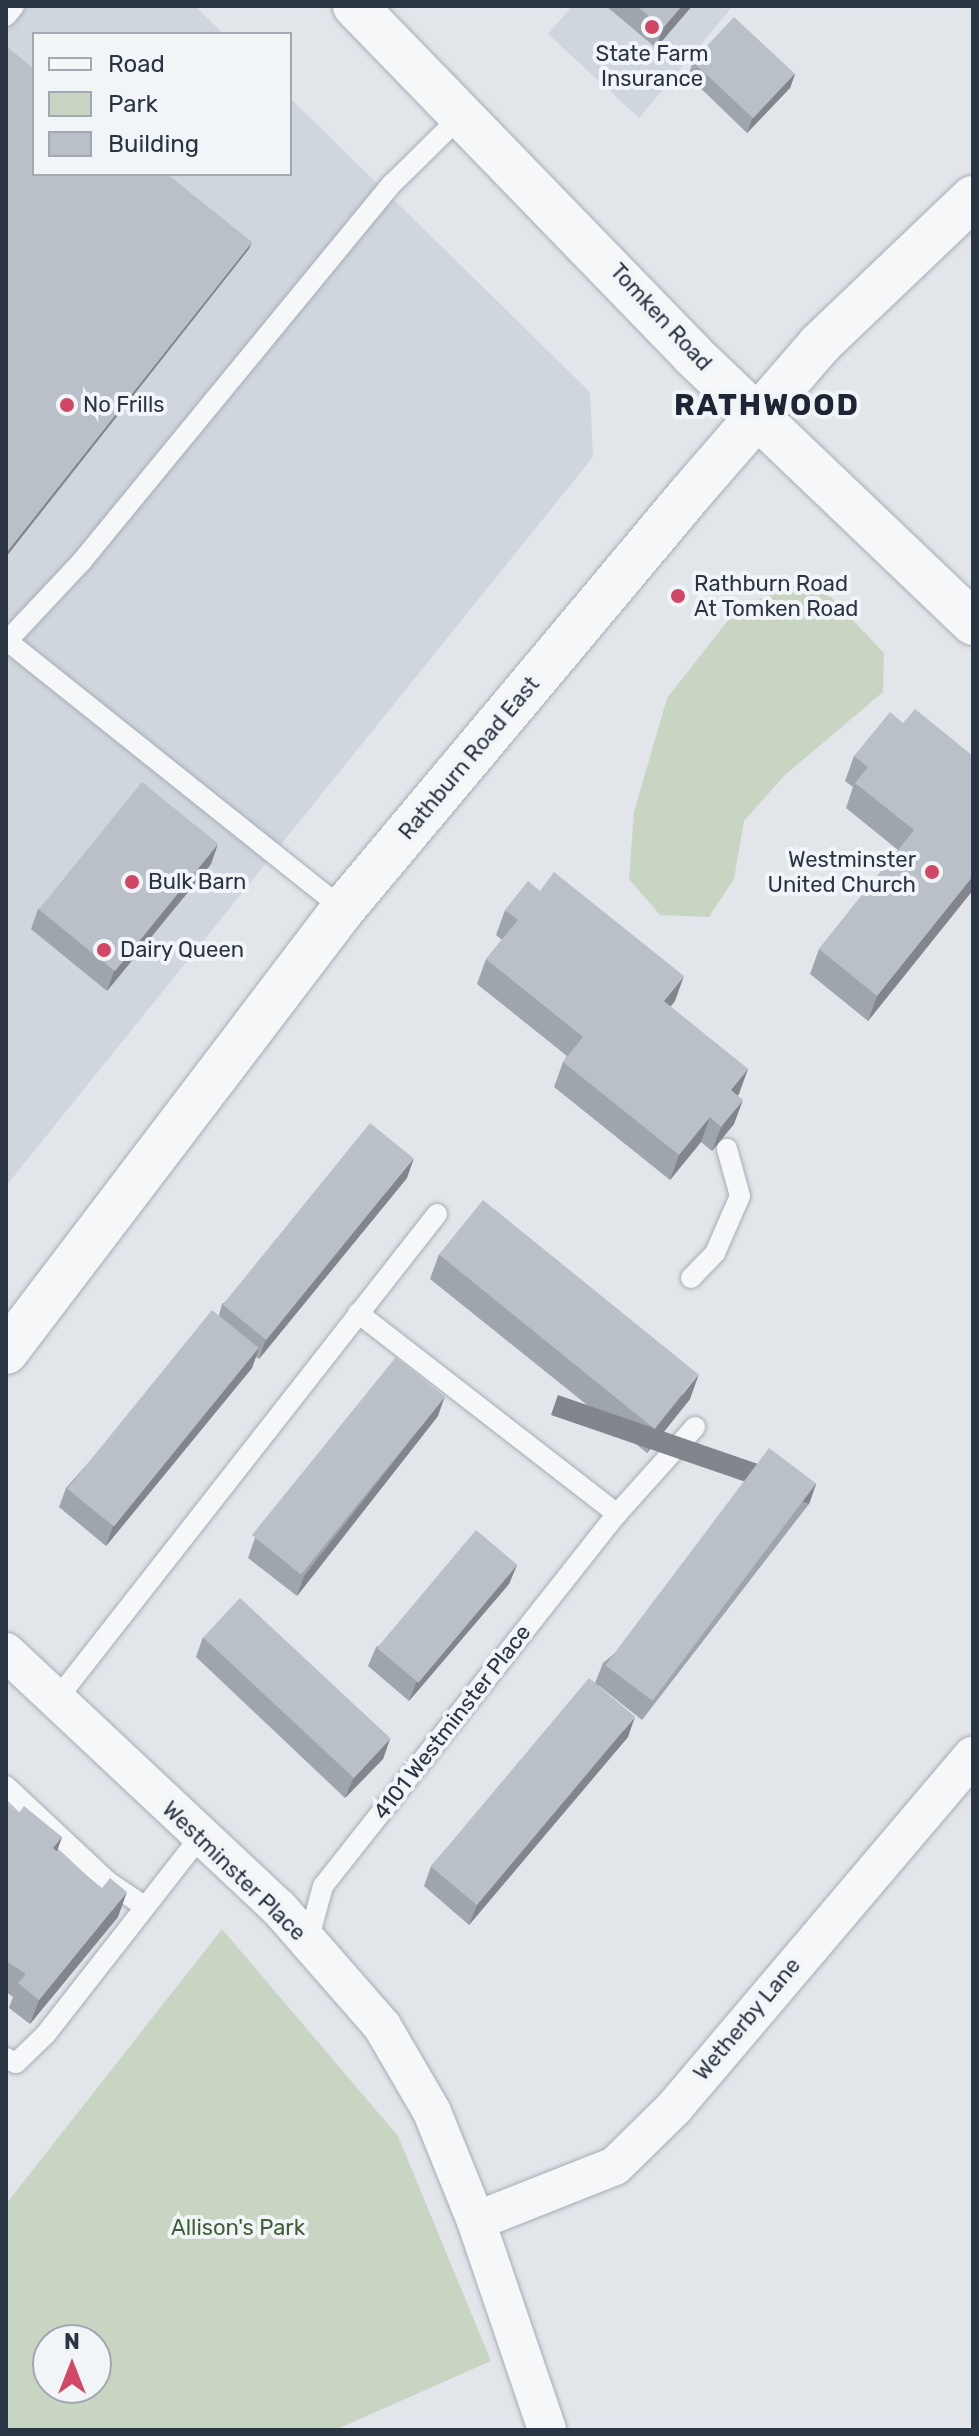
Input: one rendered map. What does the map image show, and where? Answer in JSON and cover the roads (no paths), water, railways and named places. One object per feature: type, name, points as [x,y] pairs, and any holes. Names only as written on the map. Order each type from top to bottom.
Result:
[{"type":"street","name":"Tomken Road","points":[[355,6],[465,112],[758,415],[973,623]]},
{"type":"street","name":"Rathburn Road East","points":[[6,1352],[343,909],[819,345],[973,198]]},
{"type":"street","name":"Westminster Place","points":[[6,1652],[308,1941],[382,2026],[432,2112],[476,2221],[547,2430]]},
{"type":"street","name":"Wetherby Lane","points":[[476,2221],[615,2166],[674,2108],[973,1756]]},
{"type":"lane","points":[[6,16],[14,6]]},
{"type":"lane","points":[[343,909],[7,641],[82,561],[375,204],[465,112]]},
{"type":"lane","points":[[691,1278],[715,1253],[740,1196],[727,1149]]},
{"type":"lane","points":[[57,1699],[437,1214]]},
{"type":"lane","points":[[358,1313],[617,1514]]},
{"type":"lane","name":"4101 Westminster Place","points":[[308,1941],[323,1886],[617,1514],[695,1427]]},
{"type":"lane","points":[[6,1786],[107,1881],[144,1906]]},
{"type":"lane","points":[[9,2065],[199,1838]]},
{"type":"place","name":"State Farm Insurance","points":[[652,27]]},
{"type":"place","name":"No Frills","points":[[67,405]]},
{"type":"place","name":"Rathburn Road At Tomken Road","points":[[678,596]]},
{"type":"place","name":"Westminster United Church","points":[[932,872]]},
{"type":"place","name":"Bulk Barn","points":[[132,882]]},
{"type":"place","name":"Dairy Queen","points":[[104,950]]},
{"type":"district","name":"RATHWOOD","points":[[767,405]]},
{"type":"park label","name":"Allison's Park","points":[[238,2228]]}]
